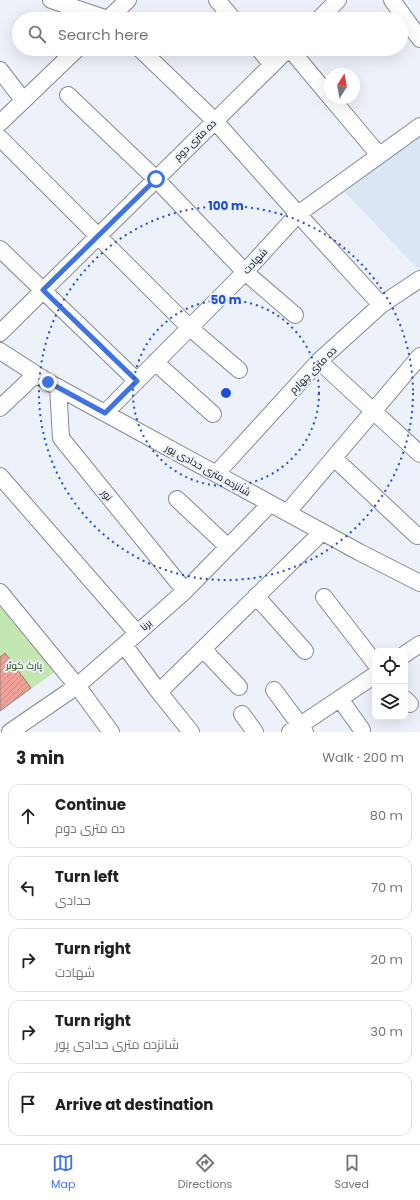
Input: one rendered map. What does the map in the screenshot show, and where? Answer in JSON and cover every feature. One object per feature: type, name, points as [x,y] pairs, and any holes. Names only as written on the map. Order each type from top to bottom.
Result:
[{"type":"street","points":[[51,0],[87,12]]},
{"type":"street","points":[[115,12],[128,0]]},
{"type":"street","points":[[218,0],[228,12]]},
{"type":"street","points":[[392,0],[401,12]]},
{"type":"street","points":[[325,12],[334,1]]},
{"type":"street","points":[[408,22],[420,39]]},
{"type":"street","points":[[0,123],[70,56]]},
{"type":"street","points":[[147,56],[215,121],[381,305]]},
{"type":"street","points":[[265,56],[272,65]]},
{"type":"street","name":"ده متری دوم","points":[[0,333],[282,56]]},
{"type":"street","points":[[295,56],[324,89]]},
{"type":"street","points":[[0,70],[24,100]]},
{"type":"street","points":[[68,95],[156,179],[245,272],[294,315]]},
{"type":"street","points":[[337,104],[379,155]]},
{"type":"street","name":"شهادت","points":[[105,413],[245,272],[298,214],[420,126]]},
{"type":"street","points":[[0,138],[190,328],[239,370]]},
{"type":"street","points":[[0,249],[137,381]]},
{"type":"street","name":"ده متری چهارم","points":[[216,474],[319,362],[381,305],[420,279]]},
{"type":"street","name":"شانزده متری حدادی پور","points":[[0,351],[58,387],[105,413],[270,504],[420,583]]},
{"type":"street","points":[[287,513],[419,359]]},
{"type":"street","points":[[156,362],[213,414]]},
{"type":"street","points":[[319,362],[420,454]]},
{"type":"street","points":[[0,408],[36,374]]},
{"type":"street","name":"نور","points":[[58,387],[61,438],[185,590]]},
{"type":"street","points":[[334,458],[417,536]]},
{"type":"street","points":[[0,476],[137,633]]},
{"type":"street","points":[[177,499],[228,547]]},
{"type":"street","name":"برنا","points":[[10,732],[32,726],[185,590],[270,504]]},
{"type":"street","points":[[159,692],[322,532]]},
{"type":"street","points":[[0,592],[77,686],[111,732]]},
{"type":"street","points":[[256,596],[305,650]]},
{"type":"street","points":[[324,597],[372,659]]},
{"type":"street","points":[[124,645],[191,732]]},
{"type":"street","points":[[408,652],[420,646]]},
{"type":"street","points":[[203,649],[239,687]]},
{"type":"street","points":[[274,690],[299,730],[340,698],[372,677]]},
{"type":"street","points":[[340,698],[362,730]]},
{"type":"street","points":[[242,714],[255,732]]},
{"type":"shaded area","points":[[420,136],[420,271],[343,190]]},
{"type":"green space","name":"پارک کوثر","points":[[0,601],[59,669],[0,711]]},
{"type":"building","points":[[5,653],[31,688],[0,711],[0,657]]},
{"type":"route","points":[[48,382],[105,413],[137,381],[43,290],[156,179]]}]
